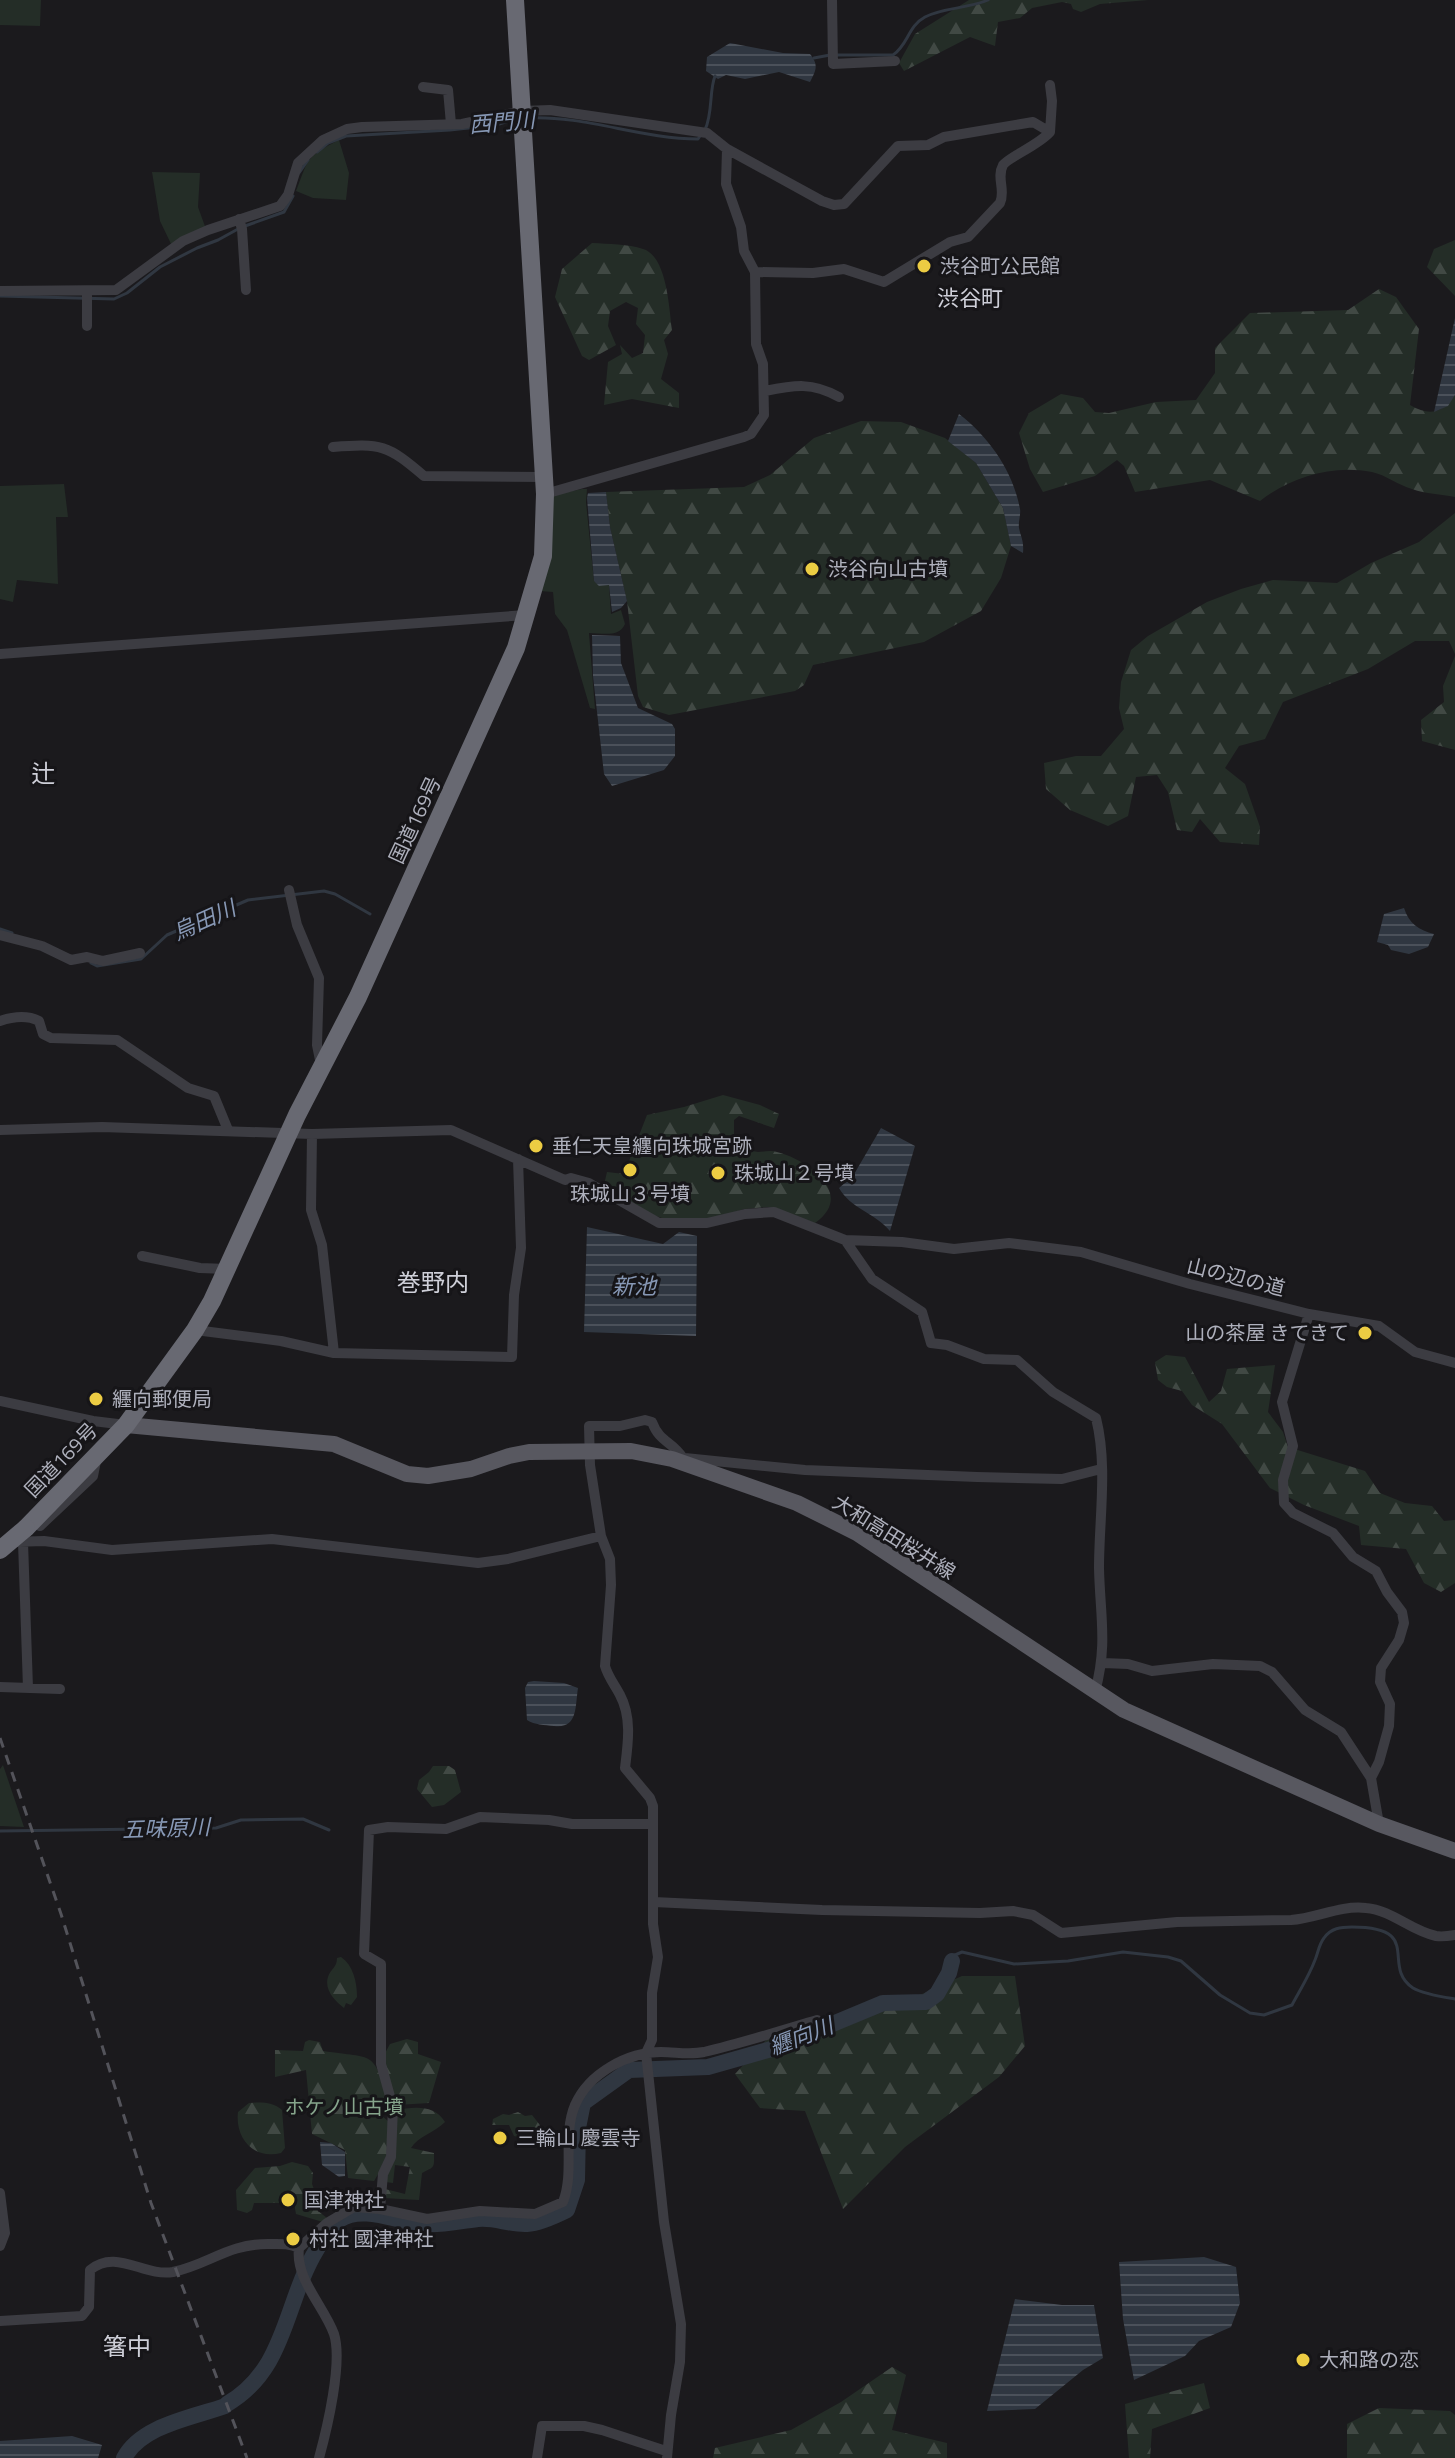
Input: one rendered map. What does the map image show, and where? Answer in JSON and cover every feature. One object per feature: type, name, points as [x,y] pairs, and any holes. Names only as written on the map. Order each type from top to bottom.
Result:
[{"type":"highway","name":"国道169号","points":[[0,1550],[24,1535],[126,1425],[195,1330],[358,997],[516,648],[543,556],[545,486],[515,0]]},
{"type":"main road","name":"大和高田桜井線","points":[[126,1425],[334,1444],[407,1474],[428,1476],[471,1469],[529,1452],[631,1451],[678,1459],[797,1503],[857,1533],[1124,1710],[1379,1824],[1455,1851]]},
{"type":"street","points":[[832,0],[833,64],[895,61]]},
{"type":"street","points":[[755,272],[813,273],[844,269],[884,282],[950,242],[968,237],[996,210],[1003,197],[1002,166],[1007,160],[1038,145],[1050,132],[1050,85]]},
{"type":"street","points":[[423,87],[448,90],[451,124]]},
{"type":"street","points":[[0,291],[87,296],[116,290],[183,241],[240,224],[280,206],[288,195],[298,163],[323,140],[347,129],[523,118],[550,110],[703,133],[727,149],[834,205],[844,204],[898,146],[928,145],[944,137],[1033,122],[1050,132]]},
{"type":"street","points":[[333,447],[383,447],[396,452],[424,476],[545,486],[744,437],[758,426],[764,415],[765,391],[763,364],[756,344],[755,272],[744,251],[741,227],[726,184],[727,149]]},
{"type":"street","points":[[240,224],[246,290]]},
{"type":"street","points":[[87,296],[87,326]]},
{"type":"street","points":[[765,391],[789,386],[821,387],[839,397]]},
{"type":"street","points":[[0,654],[526,615]]},
{"type":"street","points":[[289,890],[297,925],[319,978],[317,1045],[322,1067]]},
{"type":"street","points":[[0,935],[42,946],[71,960],[87,957],[103,961],[140,953]]},
{"type":"street","points":[[0,1021],[32,1018],[39,1021],[43,1034],[51,1038],[117,1040],[188,1088],[214,1096],[228,1130]]},
{"type":"street","name":"山の辺の道","points":[[0,1130],[102,1127],[312,1134],[451,1130],[565,1180],[571,1178],[589,1183],[659,1223],[707,1223],[745,1214],[774,1212],[845,1240],[954,1249],[998,1243],[1081,1252],[1309,1314],[1379,1326],[1415,1352],[1455,1363]]},
{"type":"street","points":[[312,1134],[311,1210],[322,1245],[334,1353]]},
{"type":"street","points":[[195,1330],[281,1341],[334,1353],[512,1357],[514,1295],[521,1248],[518,1159]]},
{"type":"street","points":[[845,1240],[872,1279],[922,1312],[931,1343],[947,1345],[984,1359],[1017,1360],[1053,1392],[1096,1418],[1101,1469],[1099,1570],[1103,1663],[1095,1692]]},
{"type":"street","points":[[142,1256],[200,1268],[227,1269]]},
{"type":"street","points":[[1309,1314],[1282,1402],[1293,1446],[1283,1480],[1284,1503],[1293,1513],[1333,1533],[1353,1557],[1376,1571],[1402,1612],[1404,1623],[1399,1640],[1381,1668],[1380,1682],[1390,1704],[1389,1726],[1371,1778]]},
{"type":"street","points":[[0,1401],[126,1425]]},
{"type":"street","points":[[537,2458],[542,2426],[584,2426],[602,2430],[666,2454],[680,2362],[681,2324],[664,2222],[646,2056],[652,2040],[652,1993],[658,1957],[653,1924],[653,1824],[650,1798],[625,1768],[629,1732],[626,1711],[607,1676],[605,1666],[610,1559],[601,1536],[589,1450],[589,1426],[620,1426],[645,1420],[652,1422],[657,1435],[675,1445],[678,1459],[805,1470],[1062,1479],[1101,1469]]},
{"type":"street","points":[[0,1542],[24,1535],[44,1541],[112,1550],[272,1539],[478,1563],[508,1559],[601,1536]]},
{"type":"street","points":[[24,1535],[28,1688]]},
{"type":"street","points":[[1103,1663],[1128,1664],[1152,1671],[1213,1664],[1260,1666],[1272,1672],[1305,1710],[1341,1732],[1371,1778],[1379,1824]]},
{"type":"street","points":[[0,1687],[60,1689]]},
{"type":"street","points":[[380,2209],[383,2174],[391,2157],[393,2107],[381,2064],[381,1964],[364,1954],[369,1830],[388,1827],[446,1829],[480,1817],[572,1824],[653,1824]]},
{"type":"street","points":[[654,1902],[822,1910],[1013,1911],[1033,1915],[1061,1933],[1177,1922],[1309,1919],[1341,1908],[1364,1907],[1386,1913],[1436,1936],[1455,1935]]},
{"type":"street","points":[[299,2248],[354,2207],[437,2218],[480,2211],[535,2214],[563,2202],[569,2186],[569,2146],[575,2105],[595,2080],[613,2065],[627,2057],[701,2053],[817,2020]]},
{"type":"street","points":[[0,2193],[5,2233],[0,2246]]},
{"type":"street","points":[[0,2321],[82,2316],[89,2307],[90,2270],[97,2264],[123,2262],[165,2273],[248,2245],[291,2244],[299,2248]]},
{"type":"street","points":[[299,2248],[304,2274],[327,2317],[338,2352],[319,2458]]},
{"type":"green space","points":[[0,0],[41,0],[40,26],[0,25]]},
{"type":"green space","points":[[969,0],[1148,0],[1100,4],[1081,12],[1073,9],[1071,4],[1062,2],[1032,8],[1020,18],[998,22],[995,46],[970,37],[904,71],[899,63],[915,34]]},
{"type":"green space","points":[[339,140],[349,173],[346,200],[313,198],[296,191],[314,155]]},
{"type":"green space","points":[[152,172],[200,173],[198,207],[206,229],[172,246],[160,221]]},
{"type":"green space","points":[[1455,240],[1455,296],[1427,267],[1434,249]]},
{"type":"green space","points":[[592,243],[643,249],[657,262],[668,297],[672,330],[664,340],[668,354],[661,379],[679,393],[679,408],[632,399],[604,405],[608,362],[622,354],[620,345],[632,358],[643,353],[645,335],[636,324],[638,308],[626,302],[610,311],[608,326],[616,345],[589,360],[582,356],[555,297],[562,269]]},
{"type":"green space","points":[[1379,289],[1396,297],[1419,329],[1410,405],[1423,411],[1435,411],[1455,395],[1455,497],[1417,491],[1377,473],[1357,470],[1313,474],[1285,485],[1260,501],[1210,480],[1135,492],[1124,466],[1117,460],[1095,476],[1043,492],[1030,469],[1019,433],[1029,413],[1061,394],[1083,398],[1095,412],[1109,413],[1156,402],[1196,400],[1215,373],[1215,348],[1250,313],[1348,310]]},
{"type":"green space","name":"渋谷向山古墳","points":[[861,421],[901,422],[945,438],[976,463],[1003,508],[1011,546],[1001,578],[981,611],[924,642],[813,665],[804,685],[795,691],[669,715],[643,707],[638,696],[627,601],[610,527],[606,492],[744,487],[770,475],[814,438]]},
{"type":"green space","points":[[64,484],[68,517],[56,517],[58,584],[17,580],[13,602],[0,599],[0,486]]},
{"type":"green space","points":[[587,489],[594,581],[609,585],[611,614],[621,610],[625,624],[614,633],[589,633],[595,709],[590,708],[567,630],[555,614],[553,592],[540,591],[548,496]]},
{"type":"green space","points":[[1455,513],[1455,654],[1449,641],[1415,641],[1368,669],[1283,702],[1265,739],[1239,746],[1225,768],[1245,784],[1260,827],[1259,845],[1220,842],[1200,819],[1192,832],[1177,830],[1168,792],[1157,775],[1136,777],[1128,816],[1108,826],[1070,810],[1046,789],[1044,763],[1076,756],[1101,756],[1124,729],[1119,708],[1121,682],[1131,650],[1148,636],[1207,602],[1273,580],[1337,583],[1371,563],[1419,542]]},
{"type":"green space","points":[[1455,656],[1455,750],[1422,741],[1421,720],[1444,702],[1443,686]]},
{"type":"green space","points":[[723,1095],[760,1105],[779,1114],[774,1128],[739,1116],[734,1120],[734,1145],[755,1152],[777,1152],[813,1170],[829,1190],[831,1201],[826,1212],[815,1223],[768,1207],[744,1209],[716,1218],[665,1219],[647,1213],[604,1185],[607,1172],[624,1174],[647,1115]]},
{"type":"green space","points":[[1166,1355],[1185,1357],[1209,1402],[1221,1391],[1227,1369],[1275,1365],[1268,1412],[1283,1432],[1288,1447],[1365,1471],[1380,1493],[1405,1503],[1432,1506],[1444,1521],[1455,1520],[1455,1583],[1441,1592],[1424,1583],[1406,1549],[1361,1545],[1359,1526],[1270,1488],[1222,1424],[1192,1405],[1182,1391],[1167,1387],[1158,1380],[1155,1362]]},
{"type":"green space","points":[[3,1765],[24,1827],[0,1826],[0,1769]]},
{"type":"green space","points":[[433,1766],[449,1766],[455,1770],[461,1792],[444,1805],[432,1807],[417,1789],[419,1780]]},
{"type":"green space","points":[[341,1957],[351,1969],[357,1991],[351,2005],[346,2003],[344,2008],[331,1995],[327,1982],[337,1958]]},
{"type":"green space","points":[[962,1976],[1015,1976],[1025,2046],[999,2077],[905,2147],[843,2209],[805,2111],[760,2108],[735,2074],[768,2038],[819,2026],[922,1994]]},
{"type":"green space","points":[[407,2039],[418,2042],[418,2054],[441,2062],[429,2103],[396,2105],[383,2057],[390,2044]]},
{"type":"green space","name":"ホケノ山古墳","points":[[305,2042],[320,2042],[323,2051],[363,2057],[375,2065],[389,2103],[381,2106],[381,2115],[390,2123],[396,2110],[417,2108],[435,2112],[445,2122],[411,2148],[434,2153],[433,2166],[422,2173],[419,2200],[384,2198],[385,2189],[405,2194],[410,2167],[395,2165],[393,2183],[386,2182],[386,2161],[374,2181],[348,2178],[345,2150],[312,2134],[306,2070],[275,2077],[275,2050],[303,2051]]},
{"type":"green space","points":[[249,2103],[267,2103],[282,2110],[285,2148],[281,2153],[254,2150],[243,2138],[238,2112]]},
{"type":"green space","points":[[518,2112],[525,2116],[532,2115],[540,2125],[539,2131],[529,2139],[514,2136],[509,2125],[492,2125],[493,2119],[503,2114]]},
{"type":"green space","points":[[292,2162],[308,2166],[313,2173],[312,2184],[318,2211],[327,2218],[323,2222],[296,2214],[293,2197],[282,2197],[282,2203],[254,2203],[247,2213],[237,2210],[236,2190],[255,2168]]},
{"type":"green space","points":[[892,2367],[906,2375],[892,2430],[947,2443],[947,2458],[713,2458],[715,2448],[791,2430],[841,2402]]},
{"type":"green space","points":[[1204,2383],[1210,2408],[1152,2429],[1150,2458],[1129,2458],[1125,2404]]},
{"type":"green space","points":[[1379,2408],[1450,2411],[1455,2415],[1455,2458],[1347,2458],[1347,2424]]},
{"type":"water","points":[[730,43],[783,53],[810,54],[815,61],[815,71],[810,82],[779,72],[745,79],[726,75],[718,79],[706,71],[707,57]]},
{"type":"water","points":[[1455,318],[1455,395],[1448,406],[1434,412]]},
{"type":"water","points":[[959,414],[990,444],[1012,481],[1020,509],[1023,553],[1011,546],[1003,508],[976,463],[948,441]]},
{"type":"water","points":[[606,492],[610,527],[627,601],[612,612],[609,585],[599,586],[594,581],[587,498],[588,493]]},
{"type":"water","points":[[592,635],[620,636],[621,663],[638,708],[672,724],[675,729],[675,756],[664,770],[612,786],[604,774],[593,676]]},
{"type":"water","points":[[1404,908],[1415,926],[1434,934],[1428,947],[1409,954],[1391,950],[1388,945],[1377,942],[1384,914]]},
{"type":"water","points":[[881,1128],[915,1146],[890,1231],[850,1201],[839,1188],[853,1176]]},
{"type":"water","name":"新池","points":[[587,1227],[663,1244],[679,1232],[697,1236],[696,1336],[584,1332]]},
{"type":"water","points":[[528,1682],[564,1683],[578,1688],[574,1715],[567,1724],[536,1724],[527,1720],[525,1688]]},
{"type":"water","points":[[320,2142],[331,2143],[345,2152],[345,2176],[339,2177],[322,2165]]},
{"type":"water","points":[[1204,2257],[1236,2267],[1240,2303],[1231,2327],[1199,2341],[1185,2356],[1134,2380],[1123,2319],[1119,2262]]},
{"type":"water","points":[[1015,2299],[1062,2305],[1094,2305],[1103,2358],[1035,2409],[987,2411]]},
{"type":"water","points":[[72,2436],[102,2445],[98,2458],[0,2458],[0,2441]]},
{"type":"waterway","name":"西門川","points":[[837,55],[893,55],[915,25],[925,17],[988,0]]},
{"type":"waterway","name":"西門川","points":[[814,58],[830,55]]},
{"type":"waterway","name":"西門川","points":[[705,130],[715,76]]},
{"type":"waterway","name":"西門川","points":[[527,118],[570,120],[677,138],[698,139],[700,136]]},
{"type":"waterway","name":"西門川","points":[[317,152],[328,143],[346,136],[450,130],[496,125],[516,119]]},
{"type":"waterway","name":"西門川","points":[[299,173],[308,160]]},
{"type":"waterway","name":"西門川","points":[[245,226],[284,212],[293,196]]},
{"type":"waterway","name":"西門川","points":[[0,296],[114,299],[127,293],[160,267],[238,229]]},
{"type":"waterway","name":"烏田川","points":[[91,963],[97,966],[141,959],[167,935],[248,900],[324,891],[370,914]]},
{"type":"waterway","name":"烏田川","points":[[0,929],[12,933]]},
{"type":"waterway","name":"五味原川","points":[[0,1831],[216,1828],[241,1820],[303,1819],[329,1830]]},
{"type":"waterway","name":"纒向川","points":[[952,1961],[955,1955],[962,1952],[1014,1964],[1068,1961],[1123,1952],[1168,1957],[1181,1961],[1220,1995],[1250,2013],[1264,2015],[1292,2005],[1324,1938],[1336,1929],[1352,1927],[1388,1933],[1395,1940],[1404,1979],[1413,1988],[1455,1999]]},
{"type":"waterway","name":"纒向川","points":[[227,2404],[247,2390],[262,2373],[282,2334],[306,2270],[326,2234],[339,2220],[348,2215],[369,2214],[423,2224],[484,2219],[527,2224],[552,2217],[567,2210],[577,2180],[578,2128],[583,2103],[629,2070],[708,2067],[775,2048],[883,2003],[926,2002],[937,1994],[952,1961]]},
{"type":"waterway","name":"纒向川","points":[[124,2458],[132,2447],[155,2430],[225,2406]]},
{"type":"railway","points":[[0,1738],[61,1914],[151,2203],[247,2458]]},
{"type":"place","name":"渋谷町公民館","points":[[924,266]]},
{"type":"place","name":"渋谷向山古墳","points":[[812,569]]},
{"type":"place","name":"垂仁天皇纏向珠城宮跡","points":[[536,1146]]},
{"type":"place","name":"珠城山３号墳","points":[[630,1170]]},
{"type":"place","name":"珠城山２号墳","points":[[718,1173]]},
{"type":"place","name":"山の茶屋 きてきて","points":[[1365,1333]]},
{"type":"place","name":"纒向郵便局","points":[[96,1399]]},
{"type":"place","name":"三輪山 慶雲寺","points":[[500,2138]]},
{"type":"place","name":"国津神社","points":[[288,2200]]},
{"type":"place","name":"村社 國津神社","points":[[293,2239]]},
{"type":"place","name":"大和路の恋","points":[[1303,2360]]},
{"type":"district","name":"渋谷町","points":[[970,298]]},
{"type":"district","name":"辻","points":[[43,774]]},
{"type":"district","name":"巻野内","points":[[433,1283]]},
{"type":"district","name":"箸中","points":[[127,2347]]}]
